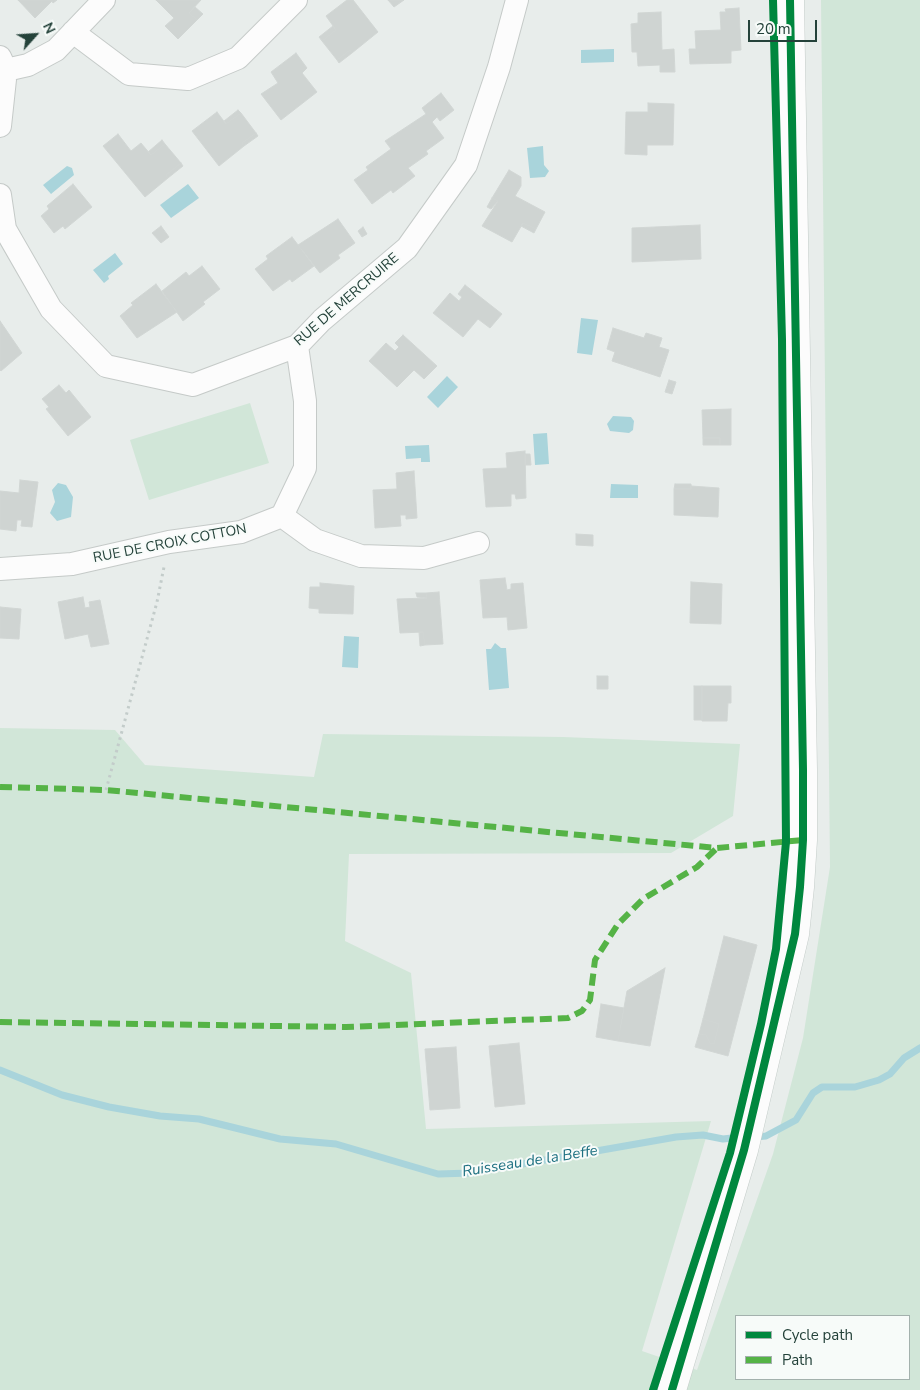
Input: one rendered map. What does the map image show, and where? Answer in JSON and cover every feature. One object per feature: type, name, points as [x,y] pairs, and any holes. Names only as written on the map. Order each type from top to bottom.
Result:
[{"type":"street","points":[[0,126],[3,63],[28,65],[56,50],[104,0]]},
{"type":"street","points":[[73,32],[129,74],[188,79],[238,58],[296,0]]},
{"type":"street","name":"RUE DE MERCRUIRE","points":[[0,195],[6,229],[51,309],[106,366],[193,385],[296,346],[322,320],[407,248],[466,165],[499,67],[517,0]]},
{"type":"street","points":[[672,1390],[744,1150],[781,998],[795,934],[803,840],[797,315],[790,0]]},
{"type":"street","points":[[296,346],[305,401],[305,468],[282,516],[315,540],[361,556],[424,558],[478,543]]},
{"type":"street","name":"RUE DE CROIX COTTON","points":[[0,569],[72,564],[169,542],[240,532],[282,516]]},
{"type":"path","points":[[106,790],[157,602],[169,542]]},
{"type":"green space","points":[[821,0],[920,0],[920,1390],[0,1390],[0,728],[115,730],[145,765],[314,777],[323,734],[563,737],[740,744],[733,816],[671,853],[349,854],[345,941],[411,973],[426,1129],[711,1121],[642,1351],[697,1370],[773,1154],[803,1038],[830,867]]},
{"type":"green space","points":[[250,403],[269,463],[149,500],[130,440]]},
{"type":"water","points":[[614,49],[614,62],[581,63],[581,50]]},
{"type":"water","points":[[543,146],[544,165],[549,171],[545,177],[530,178],[527,148]]},
{"type":"water","points":[[67,166],[72,168],[74,175],[51,194],[43,185]]},
{"type":"water","points":[[188,184],[199,198],[171,218],[160,205]]},
{"type":"water","points":[[115,253],[123,264],[108,276],[109,279],[104,283],[93,270]]},
{"type":"water","points":[[581,318],[598,320],[592,355],[577,353]]},
{"type":"water","points":[[447,376],[458,387],[438,408],[427,397]]},
{"type":"water","points":[[613,416],[631,417],[634,421],[633,430],[629,433],[610,431],[607,424]]},
{"type":"water","points":[[547,433],[549,464],[535,465],[533,434]]},
{"type":"water","points":[[429,445],[430,462],[421,462],[421,458],[406,459],[405,446]]},
{"type":"water","points":[[58,483],[66,485],[73,497],[71,517],[57,521],[50,513],[55,502],[52,490]]},
{"type":"water","points":[[611,484],[638,485],[638,498],[610,498]]},
{"type":"water","points":[[344,636],[359,637],[358,668],[342,667]]},
{"type":"water","points":[[495,643],[501,648],[506,648],[509,688],[489,690],[486,649],[491,649]]},
{"type":"building","points":[[18,0],[57,0],[53,3],[52,1],[35,18]]},
{"type":"building","points":[[156,0],[201,0],[189,13],[197,20],[178,39],[165,26],[174,18]]},
{"type":"building","points":[[347,0],[353,0],[378,32],[352,53],[350,50],[337,60],[322,41],[336,30],[326,16]]},
{"type":"building","points":[[388,0],[404,0],[394,7]]},
{"type":"building","points":[[195,7],[203,14],[197,20],[189,13]]},
{"type":"building","points":[[739,8],[741,50],[731,51],[731,63],[690,64],[689,49],[696,49],[695,31],[721,30],[720,12],[726,12],[725,9]]},
{"type":"building","points":[[661,12],[662,50],[674,49],[675,72],[660,72],[660,65],[638,66],[637,52],[632,52],[631,24],[638,23],[638,13]]},
{"type":"building","points":[[333,26],[336,30],[322,41],[319,37]]},
{"type":"building","points":[[350,50],[352,53],[339,63],[337,60]]},
{"type":"building","points":[[296,53],[307,68],[302,73],[317,92],[281,120],[261,94],[278,83],[271,72]]},
{"type":"building","points":[[441,93],[454,110],[440,121],[437,117],[432,122],[444,138],[426,151],[428,154],[408,168],[415,176],[393,193],[391,190],[372,204],[354,180],[368,170],[366,167],[391,149],[385,141],[426,114],[422,108]]},
{"type":"building","points":[[648,103],[674,104],[673,145],[647,145],[647,155],[625,154],[626,112],[648,112]]},
{"type":"building","points":[[238,110],[241,113],[226,124],[224,121]]},
{"type":"building","points":[[217,112],[226,124],[241,113],[256,133],[242,143],[244,146],[219,166],[192,131]]},
{"type":"building","points":[[256,133],[258,136],[244,146],[242,143]]},
{"type":"building","points":[[118,134],[131,151],[141,143],[151,155],[165,144],[181,163],[166,175],[168,178],[145,197],[103,146]]},
{"type":"building","points":[[162,140],[165,144],[151,155],[148,152]]},
{"type":"building","points":[[181,163],[183,166],[168,178],[166,175]]},
{"type":"building","points":[[509,170],[521,177],[521,186],[515,196],[545,212],[536,229],[523,223],[512,242],[482,226],[498,201],[492,198]]},
{"type":"building","points":[[73,184],[92,207],[65,229],[63,226],[54,233],[41,216],[49,209],[47,206]]},
{"type":"building","points":[[492,198],[498,201],[491,209],[487,207]]},
{"type":"building","points":[[338,219],[355,243],[338,255],[340,258],[320,273],[298,245]]},
{"type":"building","points":[[523,223],[536,229],[534,233],[521,226]]},
{"type":"building","points":[[700,225],[701,259],[632,262],[632,228]]},
{"type":"building","points":[[161,226],[169,237],[161,243],[152,233]]},
{"type":"building","points":[[363,227],[367,234],[362,237],[358,231]]},
{"type":"building","points":[[292,237],[314,266],[292,282],[290,279],[273,291],[255,269],[268,259],[266,256]]},
{"type":"building","points":[[202,266],[220,289],[203,302],[205,304],[183,321],[162,291],[186,272],[189,276]]},
{"type":"building","points":[[156,284],[177,312],[137,338],[120,316],[133,305],[131,303]]},
{"type":"building","points":[[465,285],[502,314],[490,328],[478,319],[463,337],[433,313],[450,293],[459,301],[462,297],[458,294]]},
{"type":"building","points":[[0,321],[22,353],[1,371],[0,370]]},
{"type":"building","points":[[613,328],[644,338],[646,333],[662,338],[659,347],[669,350],[660,377],[612,361],[615,352],[607,349]]},
{"type":"building","points":[[403,335],[437,366],[424,379],[414,370],[397,387],[369,361],[386,343],[395,351],[399,347],[395,343]]},
{"type":"building","points":[[669,380],[676,382],[672,394],[665,392]]},
{"type":"building","points":[[59,385],[66,393],[69,390],[91,417],[68,436],[46,409],[49,407],[42,399]]},
{"type":"building","points":[[731,409],[731,445],[720,445],[720,438],[703,438],[702,410]]},
{"type":"building","points":[[703,438],[720,438],[720,445],[703,445]]},
{"type":"building","points":[[525,451],[526,498],[516,499],[515,494],[511,494],[511,506],[486,507],[483,469],[507,468],[506,453]]},
{"type":"building","points":[[525,454],[530,454],[531,465],[525,465]]},
{"type":"building","points":[[414,471],[417,518],[406,519],[406,515],[400,515],[401,526],[375,528],[373,490],[397,489],[396,473]]},
{"type":"building","points":[[20,480],[38,482],[32,527],[21,526],[22,520],[17,520],[16,531],[0,529],[0,491],[19,493]]},
{"type":"building","points":[[675,484],[691,484],[691,489],[674,489]]},
{"type":"building","points":[[691,486],[719,488],[718,517],[674,515],[674,489],[691,489]]},
{"type":"building","points":[[576,534],[593,535],[593,546],[576,545]]},
{"type":"building","points":[[505,578],[507,590],[511,589],[511,584],[523,583],[527,628],[508,630],[507,617],[483,618],[480,580]]},
{"type":"building","points":[[691,582],[722,584],[721,624],[690,623]]},
{"type":"building","points":[[320,583],[354,586],[353,614],[319,613],[319,609],[309,608],[310,587],[320,587]]},
{"type":"building","points":[[439,592],[443,644],[425,645],[423,632],[400,633],[397,599],[427,598],[426,593]]},
{"type":"building","points":[[416,593],[426,593],[427,598],[417,597]]},
{"type":"building","points":[[83,597],[85,608],[90,607],[89,602],[100,600],[109,644],[91,647],[88,634],[65,639],[58,602]]},
{"type":"building","points":[[0,607],[21,609],[19,639],[0,638]]},
{"type":"building","points":[[419,632],[423,632],[425,645],[420,646]]},
{"type":"building","points":[[597,676],[608,676],[608,689],[597,689]]},
{"type":"building","points":[[694,686],[702,686],[702,720],[694,720]]},
{"type":"building","points":[[702,686],[731,686],[731,703],[728,703],[727,721],[702,721]]},
{"type":"building","points":[[724,936],[757,945],[728,1056],[695,1047],[699,1034],[706,1035],[710,1043],[714,1044],[719,1024],[703,1019]]},
{"type":"building","points":[[665,968],[650,1046],[618,1041],[627,991]]},
{"type":"building","points":[[601,1004],[624,1008],[618,1041],[596,1037]]},
{"type":"building","points":[[703,1019],[719,1024],[714,1044],[710,1043],[706,1035],[699,1034]]},
{"type":"building","points":[[519,1043],[525,1104],[495,1107],[489,1046]]},
{"type":"building","points":[[456,1047],[460,1108],[430,1110],[425,1049]]},
{"type":"waterway","name":"Ruisseau de la Beffe","points":[[754,1137],[766,1136],[796,1120],[813,1093],[822,1087],[855,1087],[879,1080],[890,1074],[904,1058],[920,1048]]},
{"type":"waterway","name":"Ruisseau de la Beffe","points":[[0,1070],[62,1095],[109,1107],[160,1116],[199,1119],[280,1139],[336,1144],[438,1174],[471,1173],[676,1137],[703,1135],[723,1139],[741,1137]]},
{"type":"marked path","points":[[0,787],[106,790],[717,848],[803,840]]},
{"type":"marked path","points":[[0,1022],[346,1027],[568,1018],[582,1011],[590,1000],[595,960],[618,924],[643,899],[697,867],[717,848]]},
{"type":"cycle path","points":[[653,1390],[730,1153],[761,1024],[776,949],[786,842],[782,339],[773,0]]},
{"type":"cycle path","points":[[672,1390],[744,1150],[795,934],[800,887],[803,840],[803,770],[790,0]]}]
